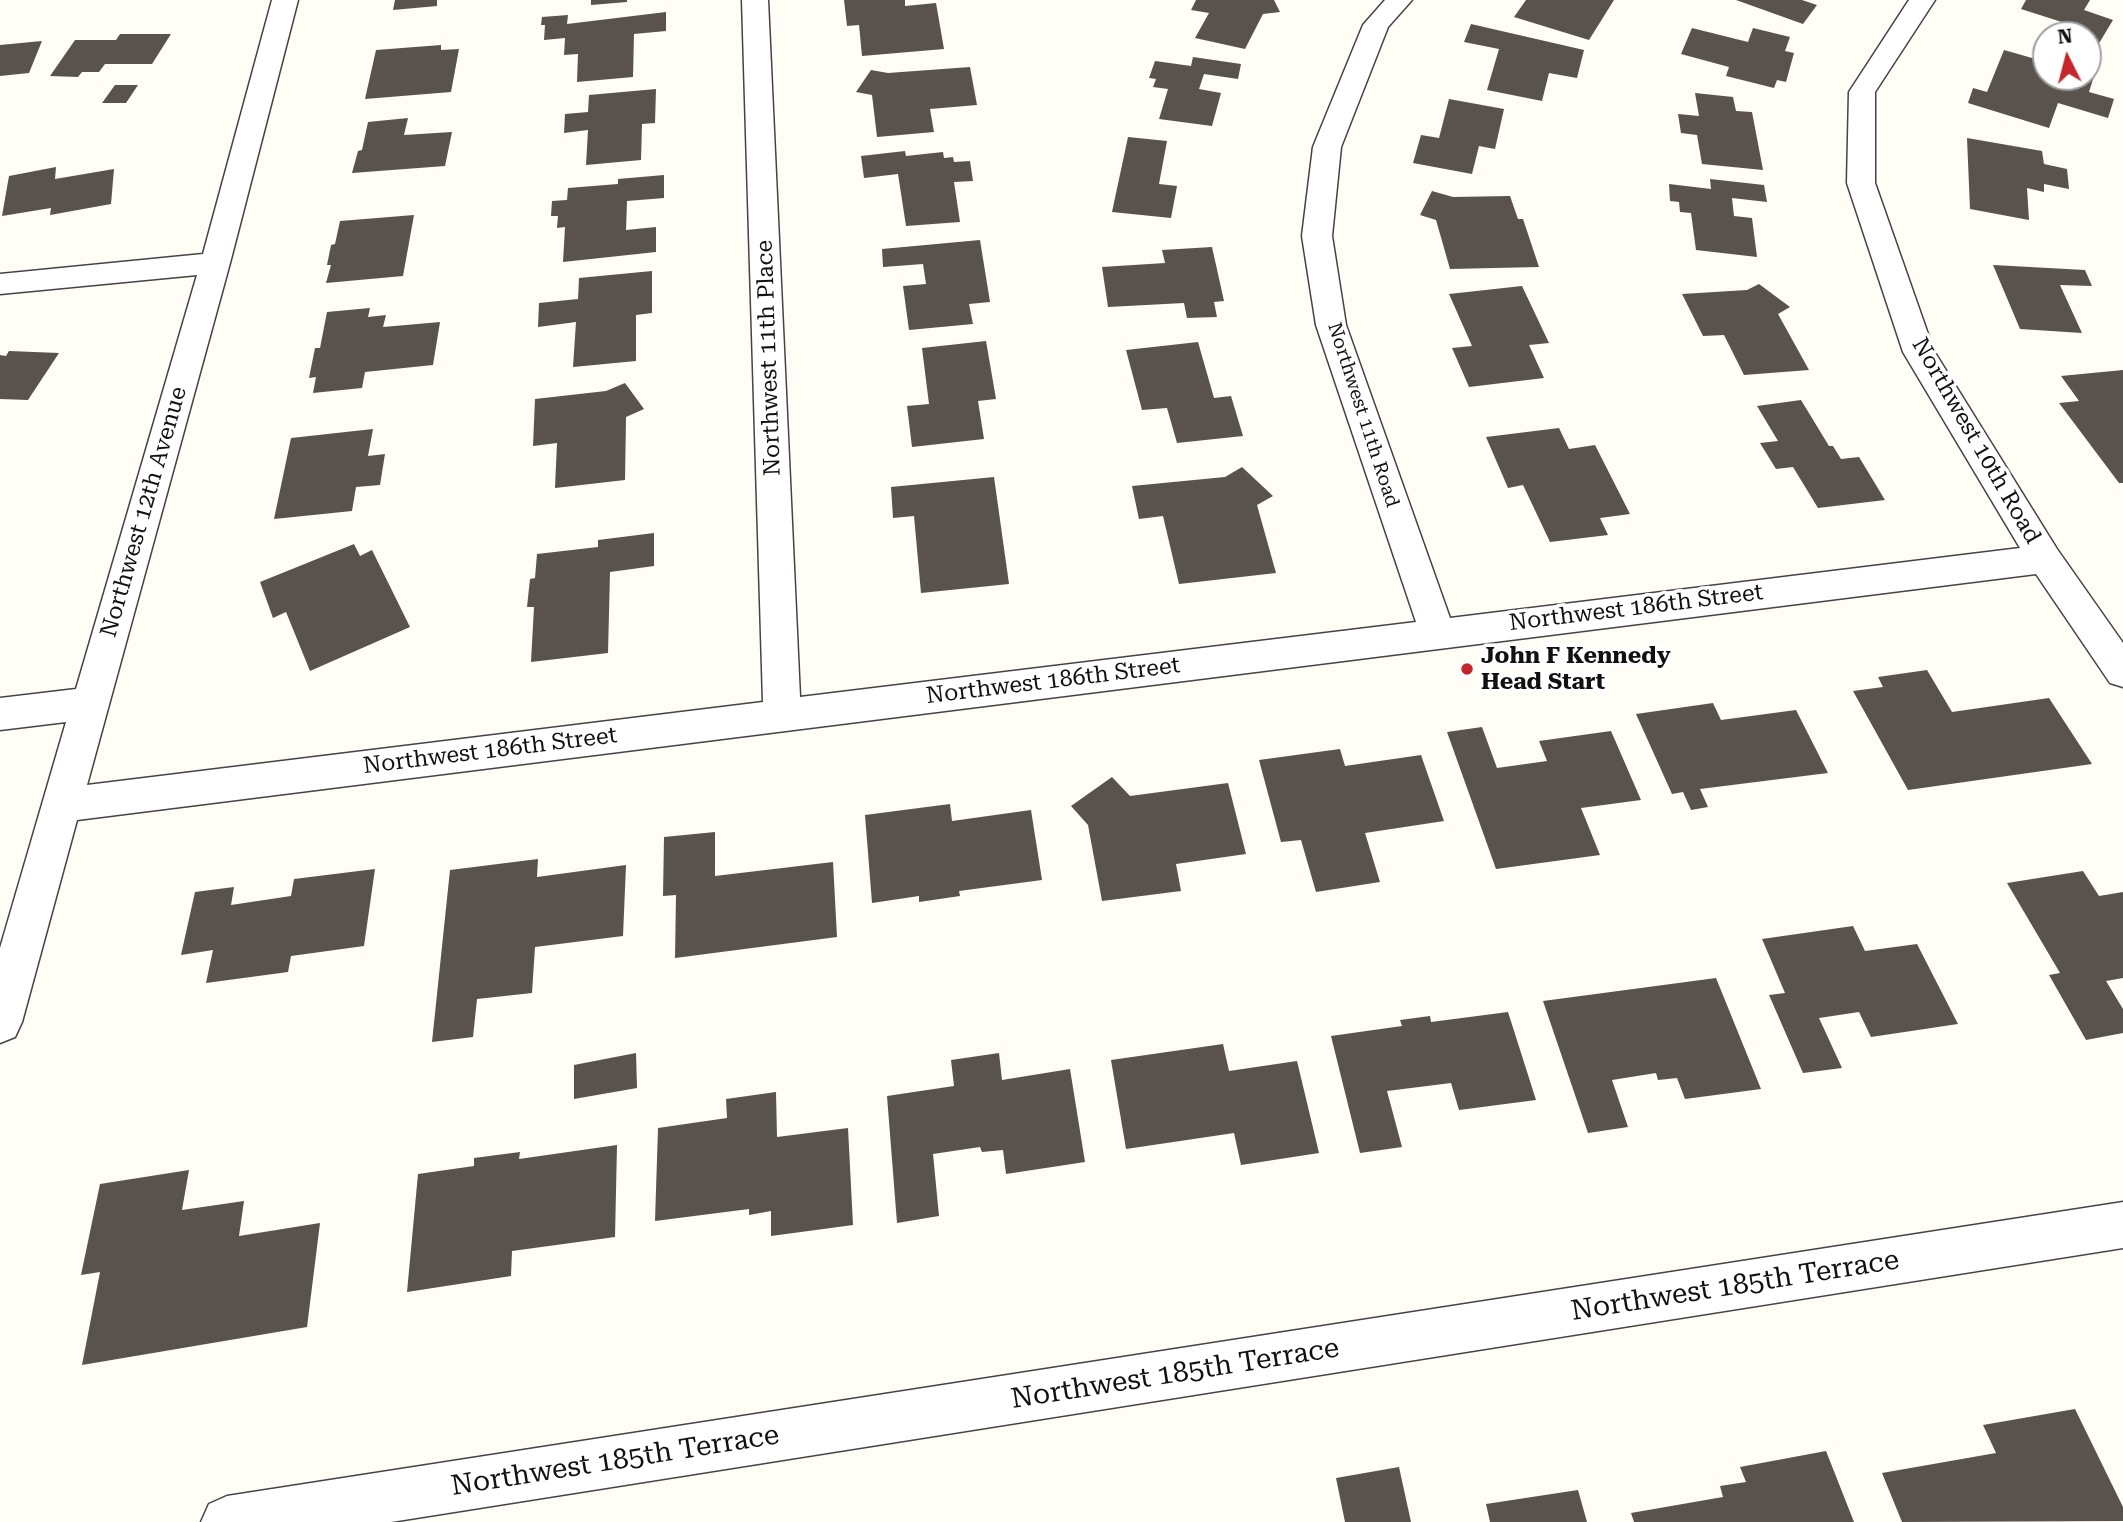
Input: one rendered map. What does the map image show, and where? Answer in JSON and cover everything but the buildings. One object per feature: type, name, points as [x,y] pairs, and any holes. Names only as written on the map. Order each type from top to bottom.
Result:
[{"type":"street","name":"Northwest 12th Avenue","points":[[0,1022],[215,263],[285,0]]},
{"type":"street","name":"Northwest 11th Place","points":[[755,0],[782,715]]},
{"type":"street","name":"Northwest 11th Road","points":[[1399,0],[1376,25],[1327,147],[1317,236],[1331,325],[1437,632]]},
{"type":"street","name":"Northwest 10th Road","points":[[1922,0],[1862,92],[1861,183],[1919,352],[2045,559],[2123,672]]},
{"type":"street","points":[[0,284],[215,263]]},
{"type":"street","name":"Northwest 186th Street","points":[[61,805],[1437,632],[2045,559]]},
{"type":"street","points":[[0,714],[89,704]]},
{"type":"street","name":"Northwest 185th Terrace","points":[[227,1522],[2123,1225]]},
{"type":"place","name":"John F Kennedy Head Start","points":[[1467,669]]}]
